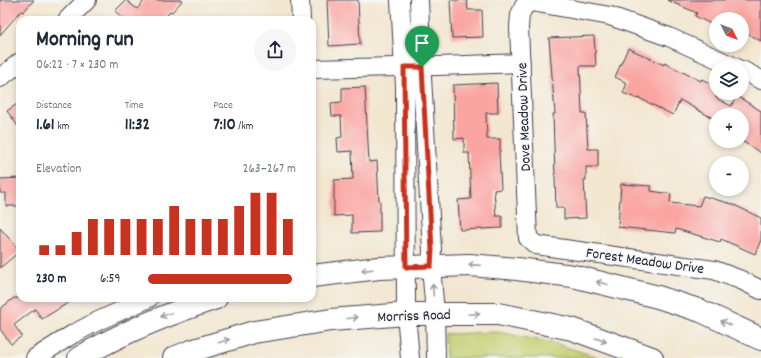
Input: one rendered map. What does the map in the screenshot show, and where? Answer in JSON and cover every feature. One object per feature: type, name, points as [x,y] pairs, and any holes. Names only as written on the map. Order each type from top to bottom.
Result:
[{"type":"main road","points":[[316,276],[379,268],[469,265],[573,276],[658,297],[701,311],[761,340]]},
{"type":"main road","points":[[78,358],[131,330],[182,309],[204,302]]},
{"type":"main road","name":"Morriss Road","points":[[174,358],[191,351],[254,332],[331,320],[406,314],[498,314],[572,329],[652,358]]},
{"type":"street","points":[[71,16],[86,0]]},
{"type":"street","points":[[300,0],[301,16]]},
{"type":"street","points":[[400,0],[404,67],[406,314],[410,358]]},
{"type":"street","points":[[419,0],[436,358]]},
{"type":"street","name":"Dove Meadow Drive","points":[[528,238],[519,28],[520,15],[524,6],[532,2],[610,16],[669,37],[720,60]]},
{"type":"street","points":[[316,69],[521,63]]},
{"type":"street","points":[[0,78],[16,65]]},
{"type":"street","points":[[749,74],[761,80]]},
{"type":"street","name":"Forest Meadow Drive","points":[[528,238],[536,245],[714,270],[741,280],[761,290]]},
{"type":"street","points":[[35,358],[73,334],[140,302]]},
{"type":"green space","points":[[498,332],[553,343],[600,358],[446,358],[445,334]]},
{"type":"building","points":[[0,0],[34,0],[23,12],[21,11],[16,16],[0,35]]},
{"type":"building","points":[[126,0],[137,9],[145,0],[183,0],[166,16],[121,16],[115,11]]},
{"type":"building","points":[[327,0],[358,0],[360,44],[329,46]]},
{"type":"building","points":[[450,0],[467,0],[468,10],[482,10],[483,37],[452,38]]},
{"type":"building","points":[[667,0],[761,0],[761,41],[749,34],[749,12],[709,12],[709,23],[695,16],[697,13]]},
{"type":"building","points":[[594,36],[596,66],[580,66],[582,113],[586,113],[588,149],[598,149],[598,167],[586,167],[586,180],[584,180],[586,218],[564,219],[564,208],[556,208],[553,114],[555,114],[549,38]]},
{"type":"building","points":[[628,48],[701,81],[702,79],[709,83],[709,100],[720,100],[731,106],[735,100],[743,100],[761,111],[761,153],[749,145],[749,108],[709,108],[709,116],[680,100],[673,115],[639,98],[638,99],[623,93],[627,83],[615,77]]},
{"type":"building","points":[[497,83],[498,113],[486,113],[487,139],[500,139],[499,152],[501,189],[494,190],[496,216],[502,216],[502,228],[460,230],[458,200],[471,199],[469,153],[464,153],[464,138],[454,139],[453,85]]},
{"type":"building","points":[[365,87],[369,162],[377,161],[380,201],[380,232],[352,233],[352,215],[334,216],[334,180],[353,179],[352,151],[338,152],[337,138],[342,137],[341,116],[332,116],[331,103],[342,102],[342,88]]},
{"type":"building","points":[[16,105],[16,123],[7,111]]},
{"type":"building","points":[[16,178],[16,206],[6,206],[6,193],[0,193],[0,179]]},
{"type":"building","points":[[621,184],[651,186],[651,191],[671,194],[670,203],[699,206],[703,196],[732,204],[761,218],[761,240],[755,254],[721,239],[720,242],[676,229],[675,233],[618,227]]},
{"type":"building","points":[[0,228],[16,246],[16,254],[0,268]]},
{"type":"building","points":[[14,298],[16,298],[16,302],[70,302],[42,319],[35,309],[14,325],[22,336],[11,344],[0,329],[0,309]]},
{"type":"route","points":[[404,67],[422,67],[432,250],[431,266],[406,267],[404,67]]}]
